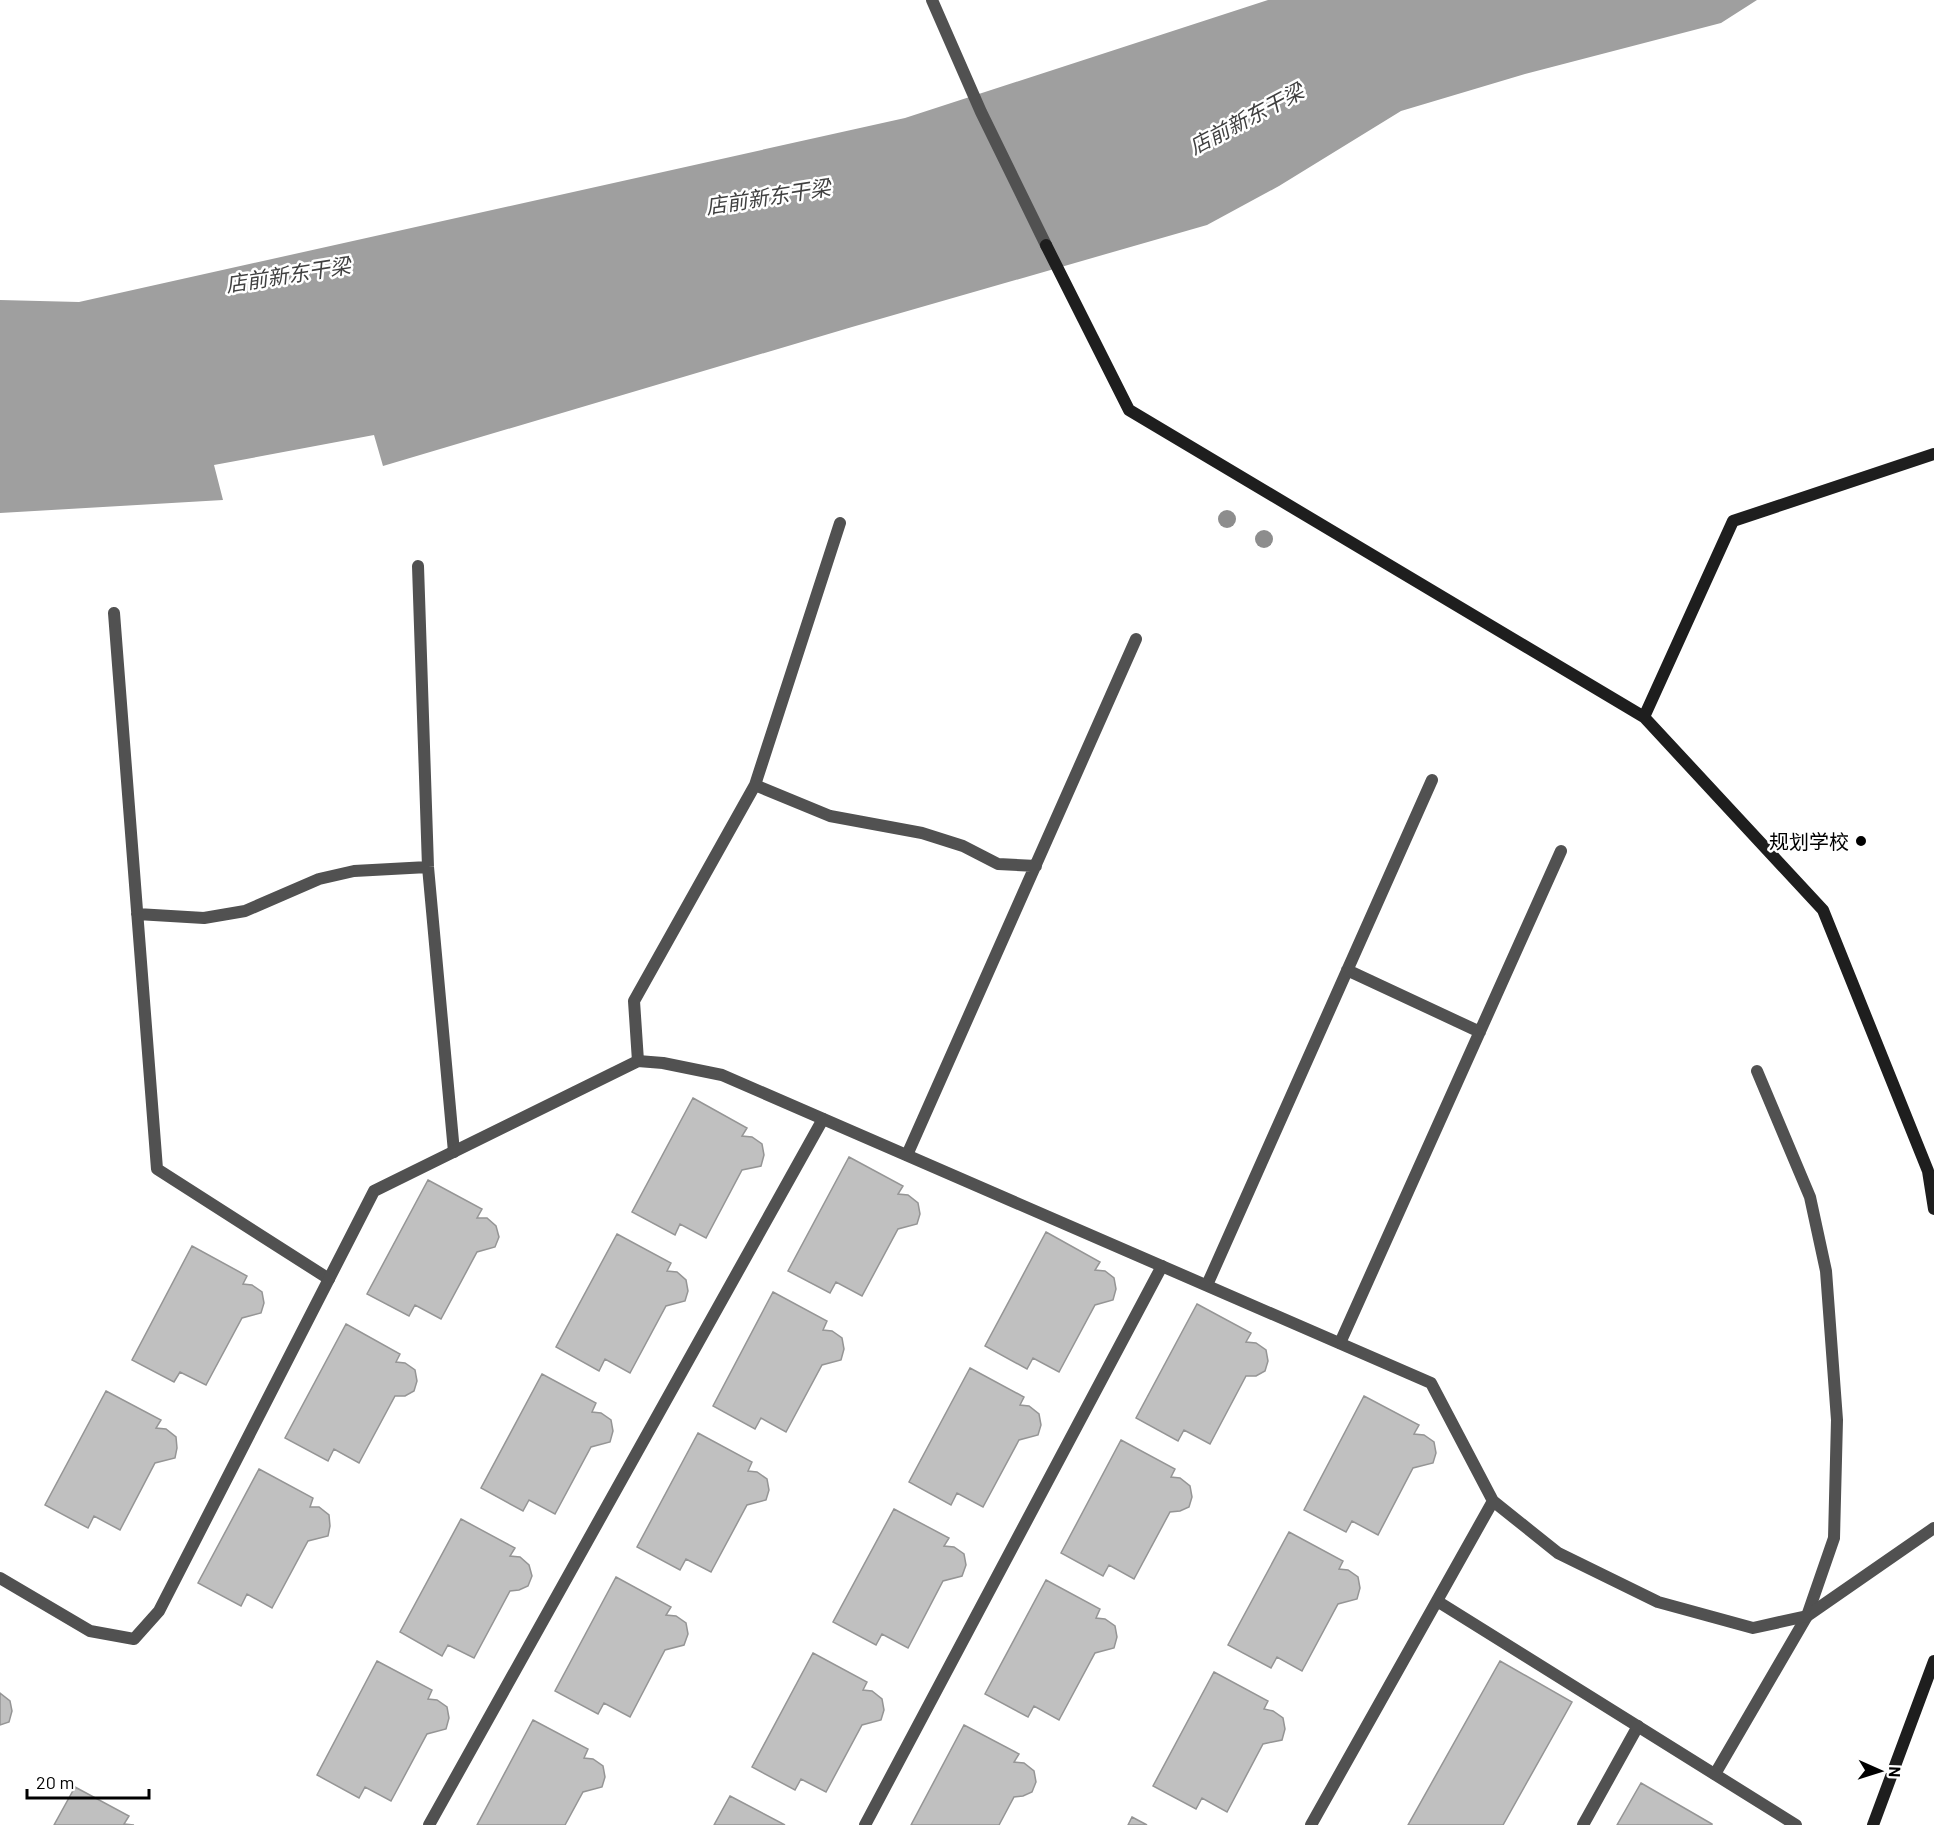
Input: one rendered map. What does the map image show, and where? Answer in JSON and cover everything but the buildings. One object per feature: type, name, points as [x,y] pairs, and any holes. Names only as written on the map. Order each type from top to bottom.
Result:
[{"type":"street","points":[[932,0],[981,112],[1129,410],[1644,717],[1823,910],[1928,1172],[1934,1209]]},
{"type":"street","points":[[1644,717],[1733,522],[1934,454]]},
{"type":"street","points":[[638,1061],[634,1001],[755,785],[840,523]]},
{"type":"street","points":[[418,566],[428,867],[454,1152]]},
{"type":"street","points":[[114,613],[157,1169],[329,1279]]},
{"type":"street","points":[[907,1155],[1136,639]]},
{"type":"street","points":[[1207,1285],[1432,780]]},
{"type":"street","points":[[755,785],[830,816],[922,833],[963,846],[998,864],[1036,866]]},
{"type":"street","points":[[1340,1343],[1562,851]]},
{"type":"street","points":[[137,914],[204,918],[245,911],[319,879],[354,871],[428,867]]},
{"type":"street","points":[[1347,970],[1480,1032]]},
{"type":"street","points":[[0,1578],[90,1630],[134,1639],[159,1611],[374,1191],[638,1061],[663,1063],[722,1075],[1431,1383],[1493,1501],[1558,1553],[1658,1602],[1752,1628],[1807,1616],[1934,1528]]},
{"type":"street","points":[[1715,1774],[1807,1616],[1834,1538],[1837,1420],[1826,1271],[1810,1197],[1757,1071]]},
{"type":"street","points":[[429,1825],[823,1119]]},
{"type":"street","points":[[865,1825],[1162,1266]]},
{"type":"street","points":[[1311,1825],[1493,1501]]},
{"type":"street","points":[[1437,1601],[1796,1825]]},
{"type":"street","points":[[1873,1825],[1934,1660]]},
{"type":"street","points":[[1583,1825],[1638,1726]]},
{"type":"water","name":"店前新东干梁","points":[[1268,0],[1757,0],[1721,23],[1525,74],[1401,111],[1279,186],[1207,225],[383,466],[374,435],[214,465],[223,500],[0,513],[0,300],[79,302],[905,118]]},
{"type":"place","name":"规划学校","points":[[1861,841]]}]
